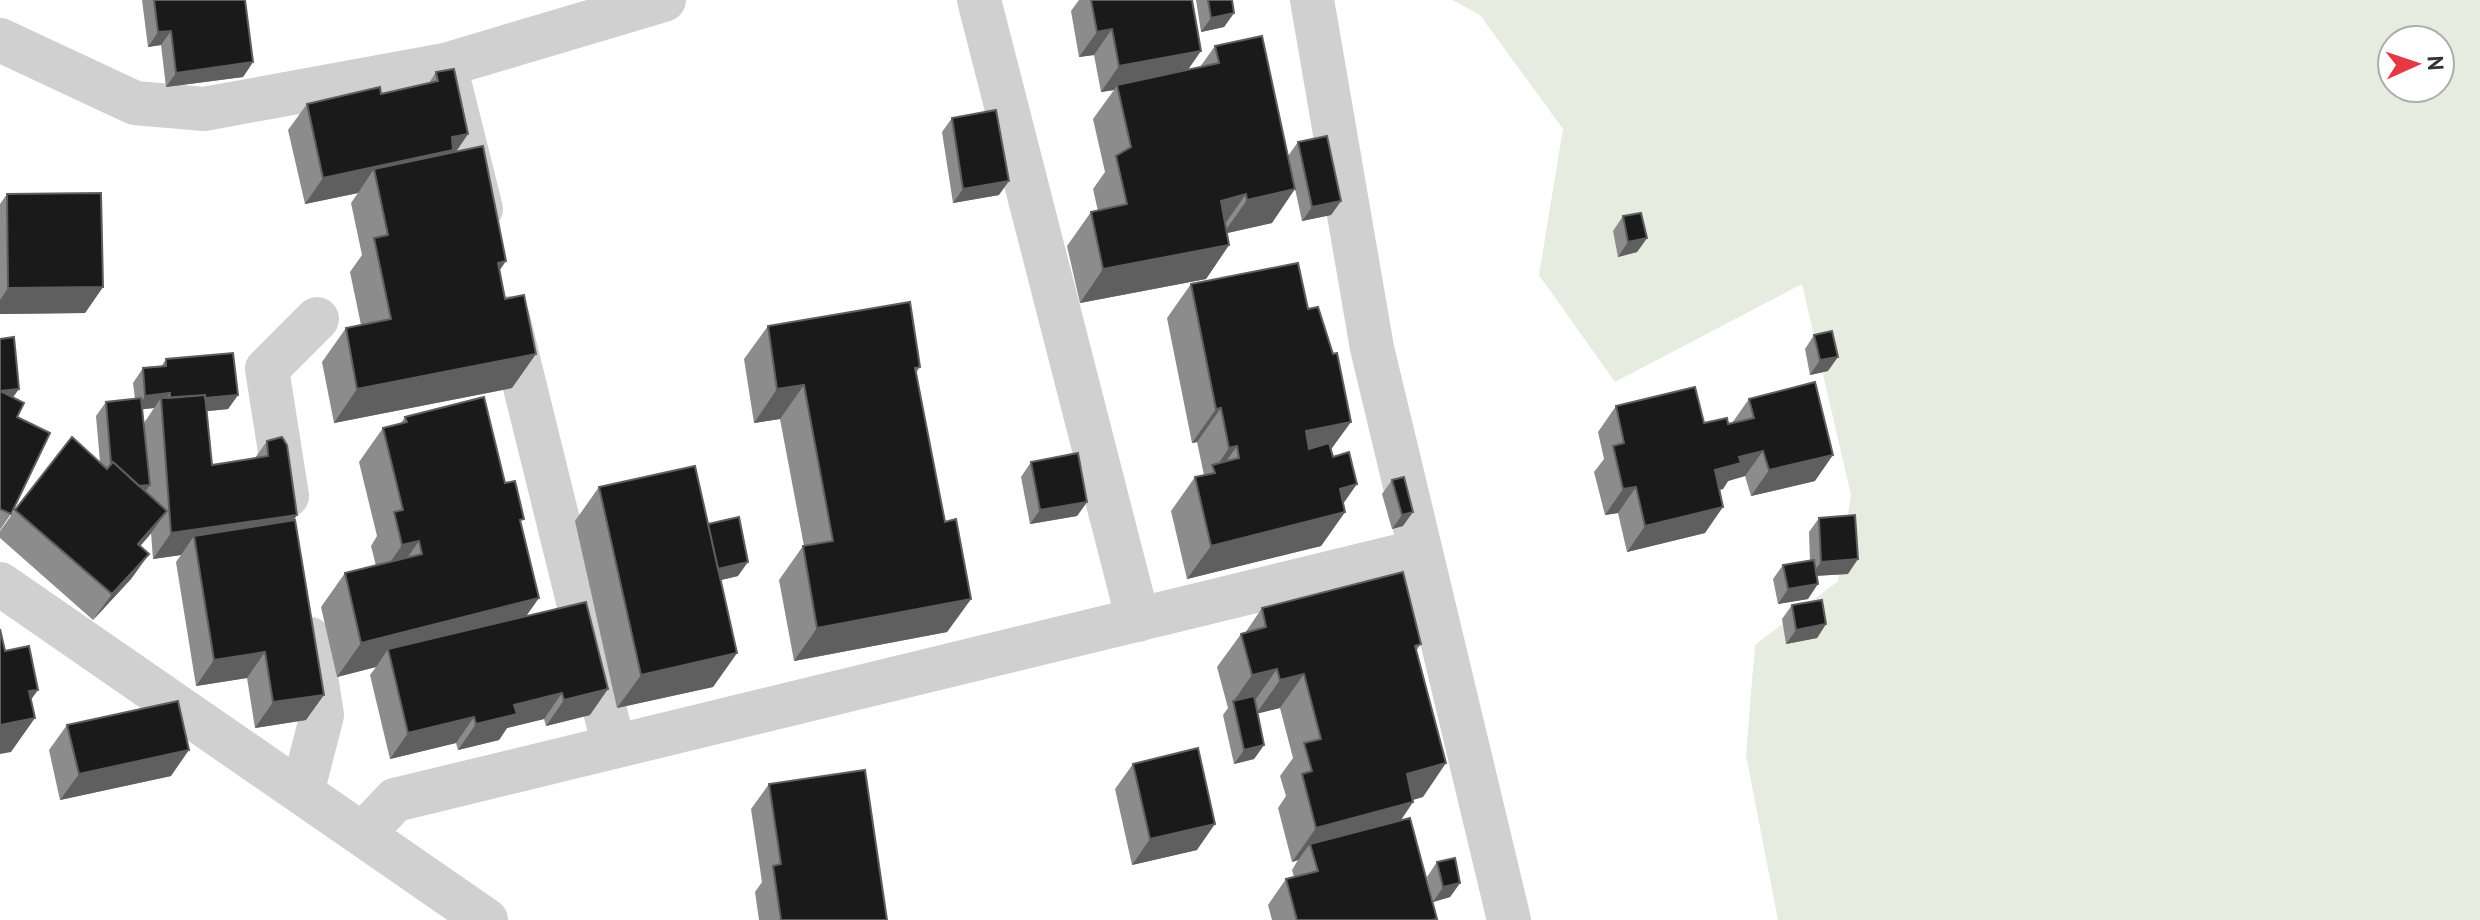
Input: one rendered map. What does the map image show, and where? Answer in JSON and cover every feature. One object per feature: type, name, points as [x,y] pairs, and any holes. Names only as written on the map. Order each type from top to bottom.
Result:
[{"type":"street","points":[[0,40],[135,103],[204,109],[445,65],[664,0]]},
{"type":"street","points":[[979,0],[1138,620]]},
{"type":"street","points":[[1312,0],[1372,348],[1509,920]]},
{"type":"street","points":[[445,65],[614,747]]},
{"type":"street","points":[[295,542],[267,369],[317,319]]},
{"type":"street","points":[[363,834],[395,800],[1420,551]]},
{"type":"street","points":[[0,584],[486,920]]},
{"type":"street","points":[[302,793],[322,715],[305,605]]},
{"type":"shaded area","points":[[1452,0],[2480,0],[2480,920],[1778,920],[1746,755],[1755,645],[1838,581],[1851,495],[1802,284],[1615,382],[1539,275],[1563,129],[1480,15]]},
{"type":"building","points":[[154,0],[245,0],[253,62],[176,73],[171,31],[158,32]]},
{"type":"building","points":[[1091,0],[1192,0],[1201,51],[1119,66],[1112,29],[1097,32]]},
{"type":"building","points":[[1208,0],[1232,0],[1234,13],[1211,18]]},
{"type":"building","points":[[1262,36],[1295,189],[1247,200],[1246,194],[1221,201],[1229,245],[1103,269],[1091,212],[1127,204],[1116,156],[1131,147],[1117,85],[1219,63],[1215,46]]},
{"type":"building","points":[[454,69],[468,134],[452,137],[453,150],[323,178],[307,104],[380,87],[381,94],[438,81],[436,72]]},
{"type":"building","points":[[996,110],[1009,181],[963,189],[952,118]]},
{"type":"building","points":[[1327,136],[1341,201],[1312,207],[1298,142]]},
{"type":"building","points":[[483,146],[506,261],[498,263],[505,299],[524,295],[536,354],[357,389],[346,328],[391,319],[374,238],[388,235],[374,169]]},
{"type":"building","points":[[101,193],[103,287],[8,288],[7,194]]},
{"type":"building","points":[[1641,213],[1647,238],[1628,242],[1623,216]]},
{"type":"building","points":[[1298,263],[1308,309],[1318,307],[1333,354],[1337,353],[1351,422],[1306,431],[1309,449],[1329,443],[1333,457],[1349,452],[1357,484],[1340,489],[1345,512],[1211,546],[1195,477],[1215,473],[1212,465],[1239,458],[1237,446],[1229,448],[1221,408],[1216,409],[1191,284]]},
{"type":"building","points":[[910,302],[920,367],[915,368],[945,522],[956,519],[971,599],[817,628],[803,546],[833,541],[804,385],[777,389],[768,326]]},
{"type":"building","points":[[1832,331],[1838,357],[1820,360],[1814,335]]},
{"type":"building","points":[[14,337],[19,389],[0,391],[0,339]]},
{"type":"building","points":[[233,353],[238,395],[170,398],[170,393],[145,396],[143,368],[166,366],[166,359]]},
{"type":"building","points":[[1815,382],[1833,455],[1769,470],[1763,451],[1739,457],[1741,463],[1715,470],[1723,507],[1645,526],[1636,487],[1623,489],[1613,446],[1624,443],[1616,406],[1695,387],[1704,423],[1727,418],[1728,424],[1754,418],[1749,399]]},
{"type":"building","points":[[0,391],[24,403],[17,417],[50,433],[11,514],[0,509]]},
{"type":"building","points":[[205,395],[212,465],[268,456],[267,441],[282,437],[287,445],[297,515],[171,533],[161,398]]},
{"type":"building","points":[[484,397],[505,483],[515,481],[524,519],[520,520],[539,598],[361,643],[345,573],[422,554],[419,541],[402,545],[394,512],[403,510],[383,428],[407,422],[405,417]]},
{"type":"building","points":[[141,398],[150,485],[139,486],[113,462],[111,464],[106,402]]},
{"type":"building","points":[[72,437],[107,469],[113,462],[167,511],[138,544],[149,554],[112,594],[15,510]]},
{"type":"building","points":[[1078,453],[1087,502],[1040,510],[1031,462]]},
{"type":"building","points":[[695,466],[737,653],[641,675],[599,487]]},
{"type":"building","points":[[1404,477],[1413,512],[1402,515],[1392,480]]},
{"type":"building","points":[[1855,515],[1858,559],[1821,562],[1819,518]]},
{"type":"building","points":[[739,517],[748,562],[718,569],[708,524]]},
{"type":"building","points":[[295,520],[324,695],[273,702],[265,652],[214,660],[194,536]]},
{"type":"building","points":[[1814,560],[1818,584],[1788,589],[1783,565]]},
{"type":"building","points":[[1403,572],[1421,644],[1415,646],[1446,763],[1407,774],[1413,802],[1316,828],[1302,774],[1312,771],[1304,743],[1321,739],[1304,674],[1280,680],[1277,669],[1252,675],[1241,634],[1266,627],[1262,608]]},
{"type":"building","points":[[1822,600],[1826,624],[1796,630],[1792,605]]},
{"type":"building","points":[[586,602],[608,689],[564,700],[562,693],[514,705],[517,714],[476,724],[474,717],[408,733],[388,649]]},
{"type":"building","points":[[0,629],[5,651],[29,646],[38,690],[29,691],[35,718],[0,725]]},
{"type":"building","points":[[1254,696],[1264,745],[1244,750],[1233,701]]},
{"type":"building","points":[[178,701],[189,750],[79,774],[67,725]]},
{"type":"building","points":[[1198,748],[1215,824],[1150,839],[1133,764]]},
{"type":"building","points":[[865,770],[887,920],[781,920],[773,866],[781,864],[769,784]]},
{"type":"building","points":[[1410,818],[1437,919],[1297,920],[1286,879],[1318,871],[1310,844]]},
{"type":"building","points":[[1455,858],[1460,883],[1443,887],[1437,862]]}]
